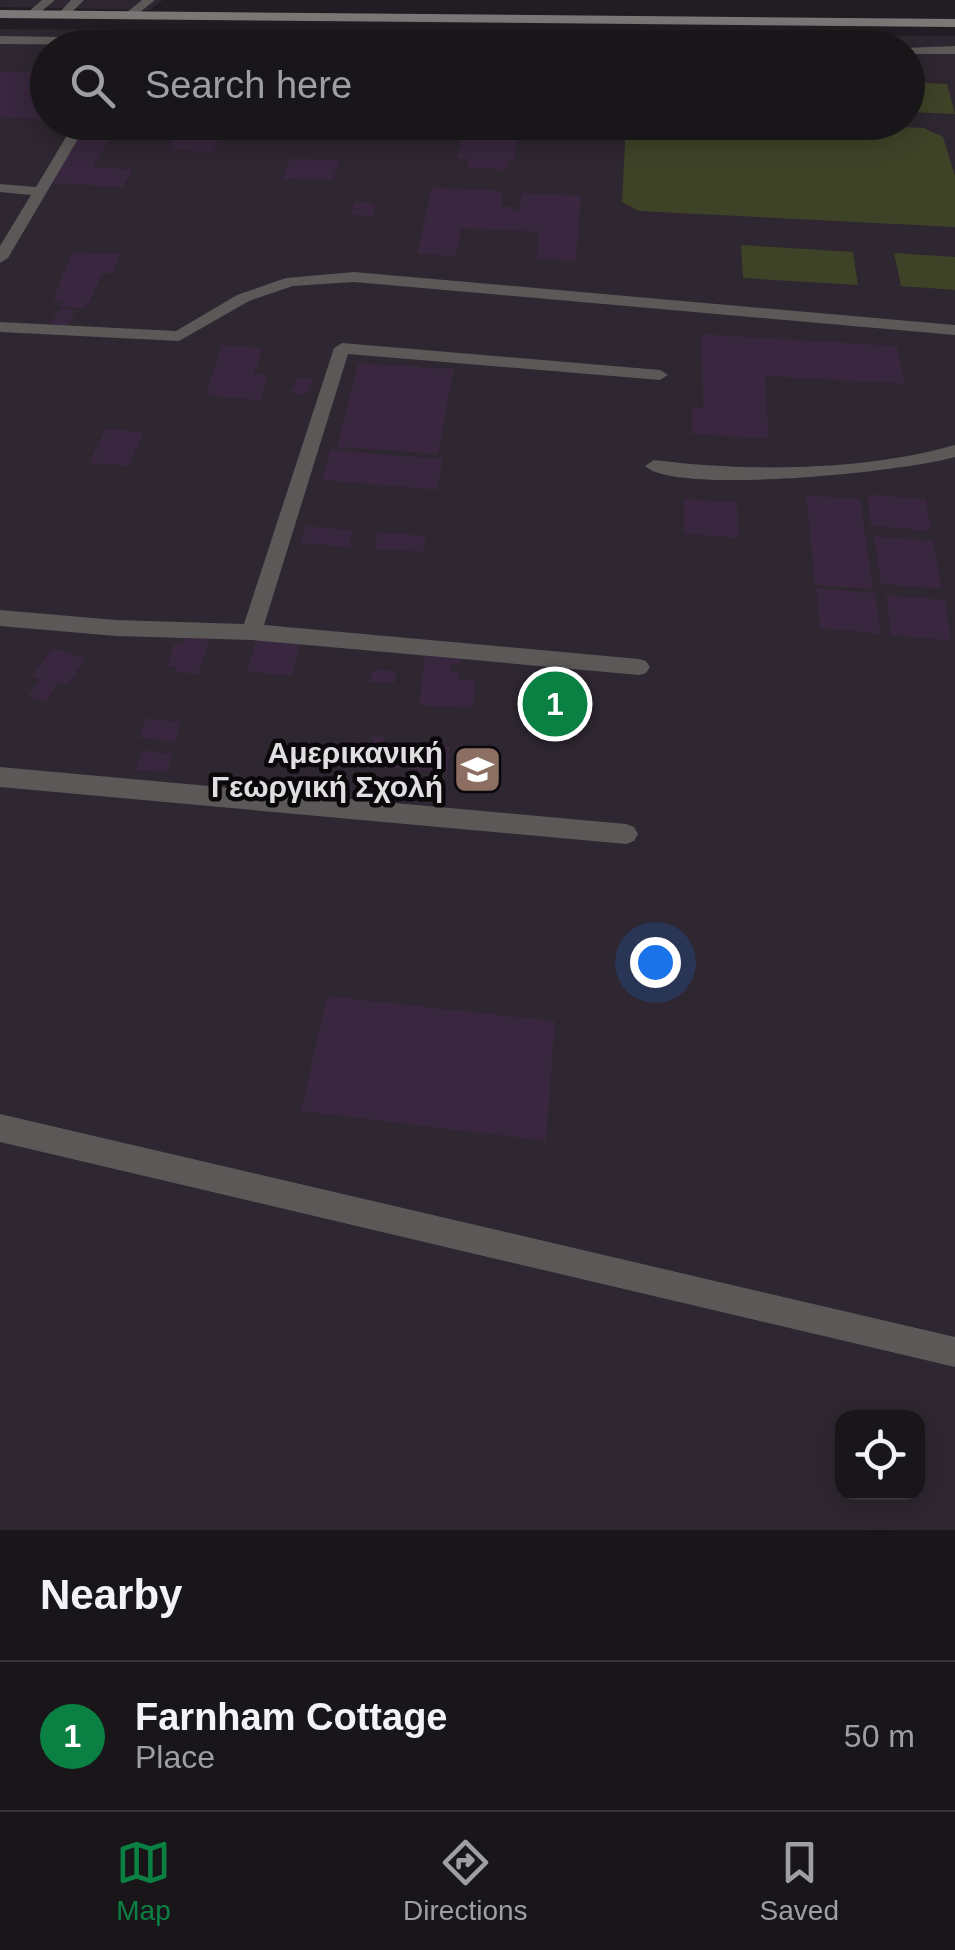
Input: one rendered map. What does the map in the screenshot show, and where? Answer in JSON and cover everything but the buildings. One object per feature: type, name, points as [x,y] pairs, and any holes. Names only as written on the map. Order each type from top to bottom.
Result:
[{"type":"main road","points":[[0,14],[955,23]]},
{"type":"lane","points":[[32,14],[49,0]]},
{"type":"lane","points":[[64,14],[78,0]]},
{"type":"lane","points":[[130,15],[148,0]]},
{"type":"lane","points":[[0,40],[30,40]]},
{"type":"lane","points":[[925,50],[955,50]]},
{"type":"lane","points":[[0,258],[71,140]]},
{"type":"lane","points":[[0,188],[39,191]]},
{"type":"lane","points":[[0,327],[179,336],[244,298],[291,281],[354,277],[955,330]]},
{"type":"lane","points":[[252,632],[342,348],[660,375]]},
{"type":"lane","points":[[654,466],[719,476],[790,473],[898,463],[955,451]]},
{"type":"lane","points":[[0,618],[116,628],[252,632],[639,667]]},
{"type":"lane","points":[[0,777],[626,834]]},
{"type":"lane","points":[[0,1128],[955,1352]]},
{"type":"shaded area","points":[[0,0],[163,0],[150,10],[0,7]]},
{"type":"shaded area","name":"Αμερικανική Γεωργική Σχολή","points":[[0,29],[136,30],[30,30],[30,140],[925,140],[925,36],[955,36],[955,1530],[0,1530]]},
{"type":"green space","points":[[925,83],[947,84],[955,114],[925,113]]},
{"type":"green space","points":[[925,128],[943,137],[955,176],[955,227],[639,211],[622,202],[625,140],[925,140]]},
{"type":"green space","points":[[741,245],[853,252],[858,285],[743,278]]},
{"type":"green space","points":[[894,253],[955,257],[955,290],[901,286]]},
{"type":"place","name":"Farnham Cottage","points":[[555,704]]},
{"type":"place","name":"Αμερικανική Γεωργική Σχολή","points":[[478,770]]}]
